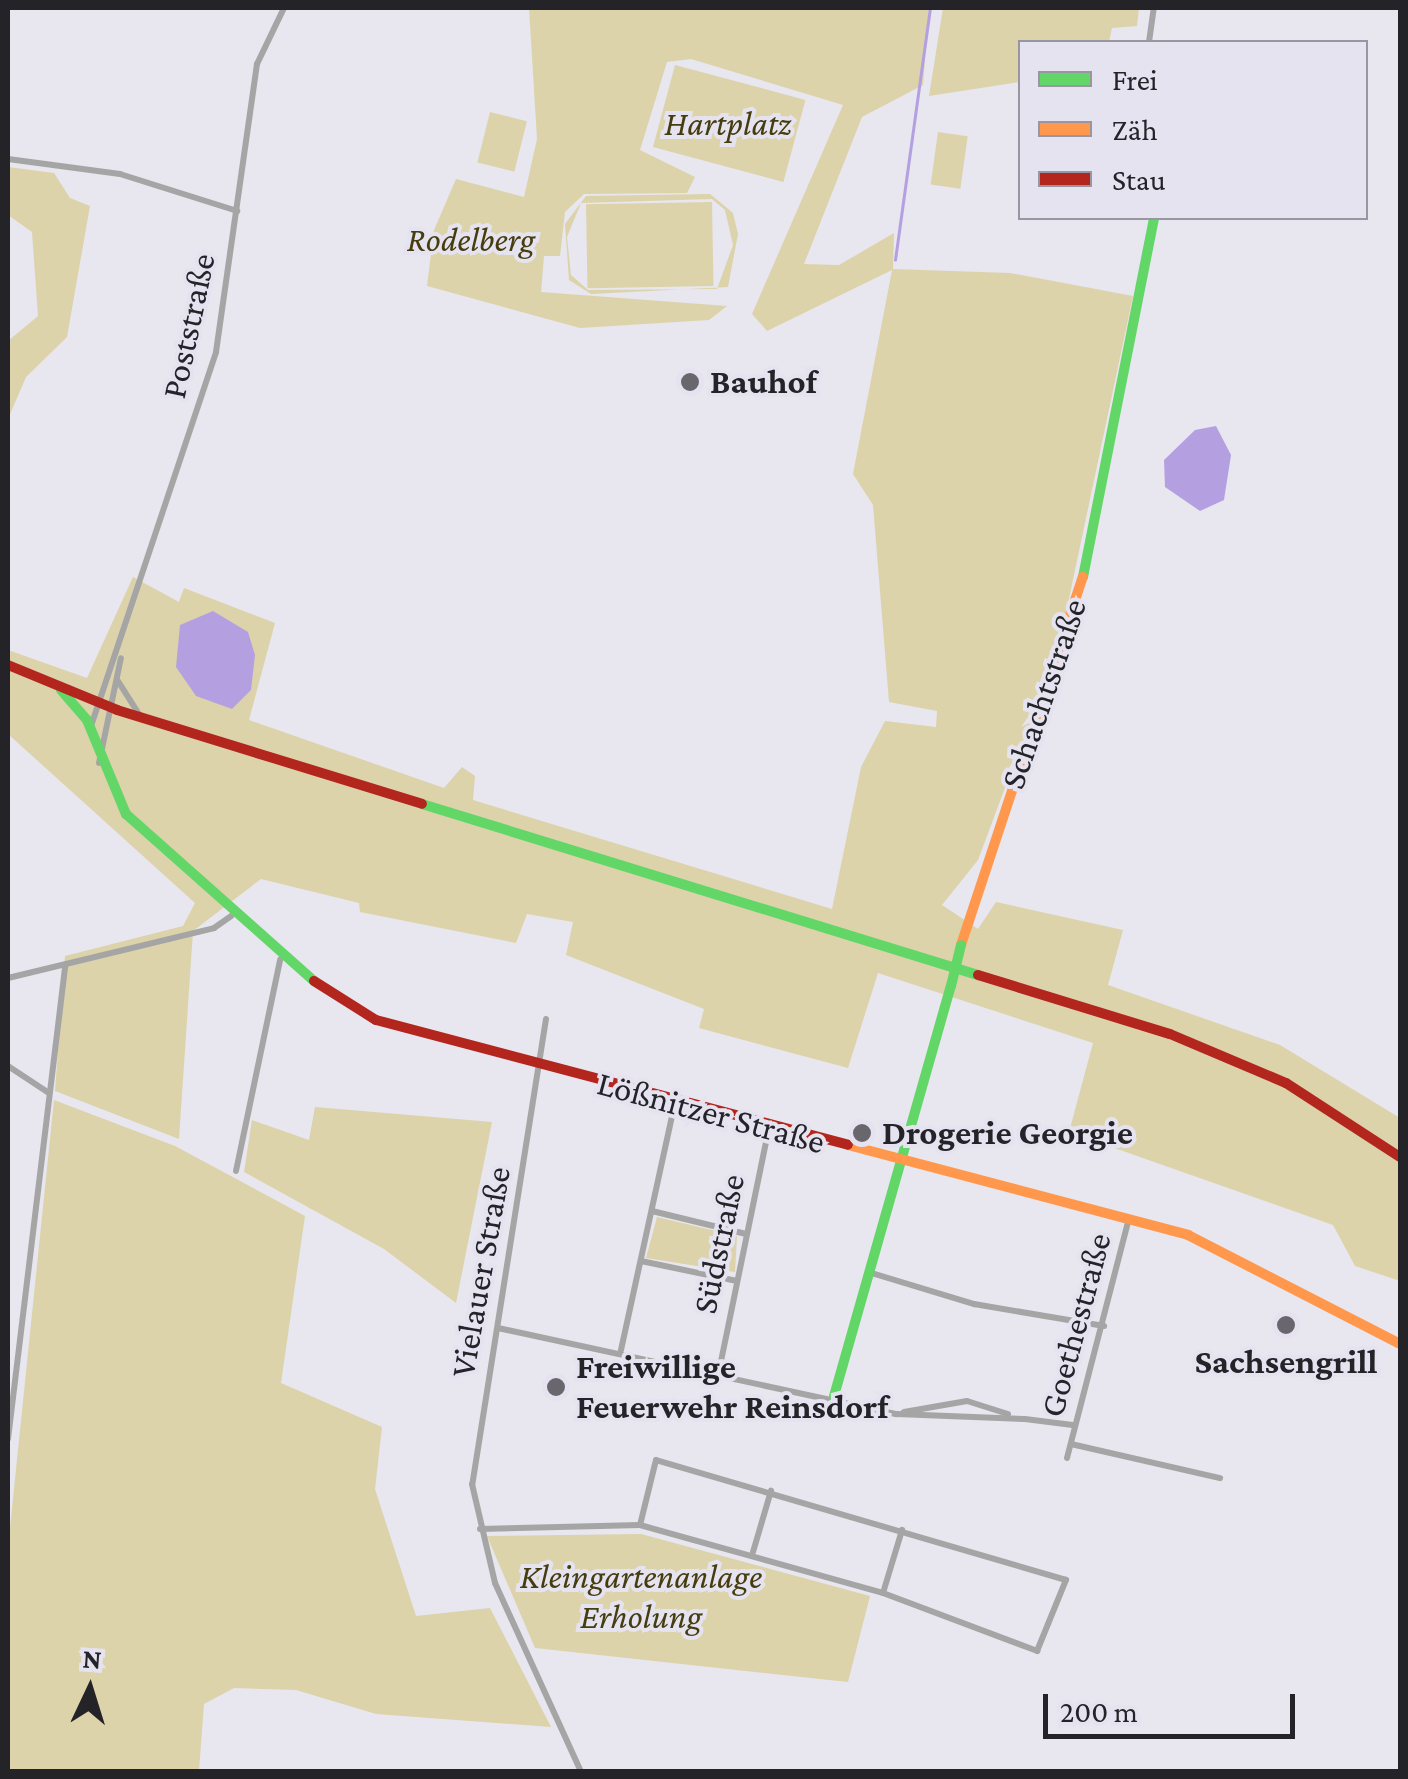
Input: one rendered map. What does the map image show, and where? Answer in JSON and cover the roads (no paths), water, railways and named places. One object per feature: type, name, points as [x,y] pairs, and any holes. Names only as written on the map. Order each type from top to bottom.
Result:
[{"type":"street","name":"Poststraße","points":[[97,703],[121,652],[216,352],[257,64],[284,8]]},
{"type":"street","points":[[1149,40],[1154,8]]},
{"type":"street","points":[[8,160],[120,174],[236,211]]},
{"type":"street","name":"Schachtstraße","points":[[834,1396],[904,1162],[961,945],[1090,549],[1154,220]]},
{"type":"street","name":"Poststraße","points":[[109,707],[118,681],[121,652]]},
{"type":"street","points":[[8,665],[109,707],[1170,1034],[1286,1083],[1400,1157]]},
{"type":"street","points":[[118,681],[141,717]]},
{"type":"street","name":"Lößnitzer Straße","points":[[61,690],[90,729],[99,764],[126,814],[280,960],[396,1029],[1129,1219],[1231,1253],[1400,1344]]},
{"type":"street","name":"Lößnitzer Straße","points":[[90,729],[97,703]]},
{"type":"street","points":[[99,764],[109,707]]},
{"type":"street","points":[[8,978],[214,928],[231,916]]},
{"type":"street","points":[[236,1170],[280,960]]},
{"type":"street","points":[[8,1439],[65,965]]},
{"type":"street","name":"Vielauer Straße","points":[[546,1018],[541,1069],[472,1484],[480,1528],[509,1619],[581,1772]]},
{"type":"street","points":[[8,1066],[49,1093]]},
{"type":"street","points":[[621,1350],[674,1103]]},
{"type":"street","name":"Südstraße","points":[[718,1371],[768,1128]]},
{"type":"street","points":[[652,1212],[746,1234]]},
{"type":"street","name":"Goethestraße","points":[[1067,1458],[1129,1219]]},
{"type":"street","points":[[641,1260],[737,1281]]},
{"type":"street","points":[[868,1272],[974,1304],[1104,1326]]},
{"type":"street","points":[[498,1328],[621,1350],[834,1396],[897,1414],[1073,1425]]},
{"type":"street","points":[[897,1414],[966,1401],[1024,1420]]},
{"type":"street","name":"Goethestraße","points":[[1071,1444],[1220,1478]]},
{"type":"street","points":[[480,1528],[640,1525],[753,1552],[883,1593],[1037,1652],[1066,1580],[656,1460],[640,1525]]},
{"type":"street","points":[[753,1552],[771,1491]]},
{"type":"street","points":[[883,1593],[902,1530]]},
{"type":"waterway","points":[[895,260],[930,8]]},
{"type":"place","name":"Bauhof","points":[[690,382]]},
{"type":"place","name":"Drogerie Georgie","points":[[862,1133]]},
{"type":"place","name":"Sachsengrill","points":[[1286,1325]]},
{"type":"place","name":"Freiwillige Feuerwehr Reinsdorf","points":[[556,1387]]},
{"type":"park label","name":"Hartplatz","points":[[728,124]]},
{"type":"park label","name":"Rodelberg","points":[[471,240]]},
{"type":"park label","name":"Kleingartenanlage Erholung","points":[[641,1597]]}]
